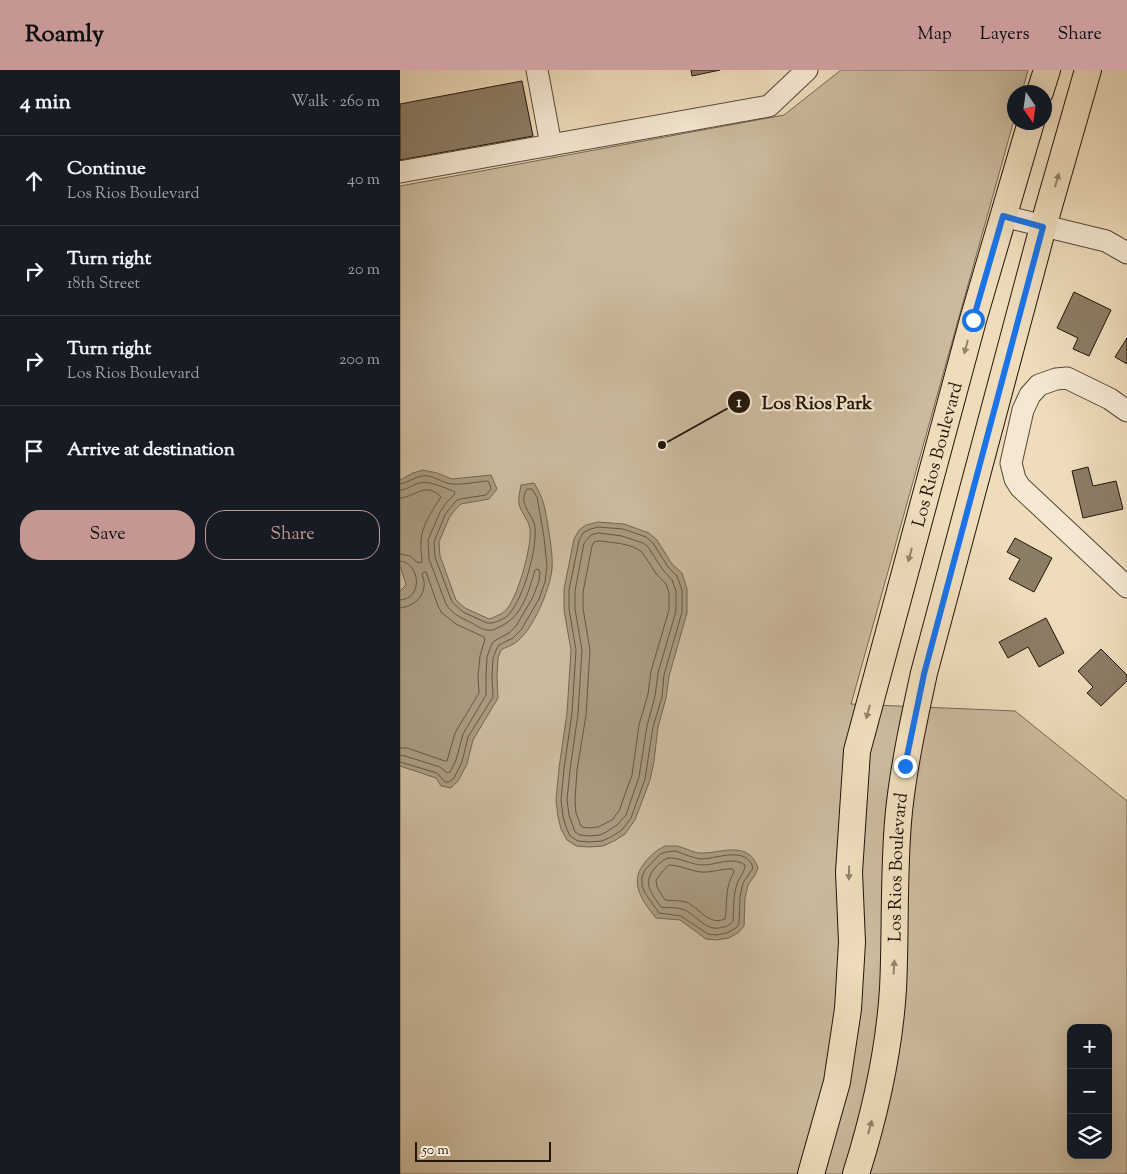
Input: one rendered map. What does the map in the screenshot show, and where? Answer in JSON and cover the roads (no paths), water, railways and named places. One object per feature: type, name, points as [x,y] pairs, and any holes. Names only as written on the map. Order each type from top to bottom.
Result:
[{"type":"main road","points":[[1042,85],[1047,70]]},
{"type":"main road","name":"Los Rios Boulevard","points":[[856,1174],[877,1098],[890,1023],[899,812],[913,723],[924,674],[1043,227],[1088,70]]},
{"type":"main road","name":"Los Rios Boulevard","points":[[811,1174],[837,1082],[848,1010],[852,942],[849,872],[857,751],[970,330],[1029,130]]},
{"type":"street","points":[[537,70],[551,145]]},
{"type":"street","points":[[400,172],[769,106],[808,70]]},
{"type":"street","points":[[1003,216],[1106,241],[1127,253]]},
{"type":"street","points":[[1127,411],[1110,399],[1068,378],[1056,379],[1039,385],[1030,395],[1023,410],[1011,463],[1015,479],[1020,487],[1127,587]]},
{"type":"water","points":[[423,470],[452,479],[491,475],[497,489],[489,499],[461,504],[449,518],[439,542],[440,556],[456,600],[465,608],[489,619],[506,610],[511,603],[523,571],[530,537],[527,520],[519,504],[521,485],[534,483],[540,494],[544,504],[552,553],[551,577],[540,609],[522,637],[501,650],[498,658],[498,698],[473,740],[467,764],[458,781],[451,788],[441,786],[436,778],[400,766],[400,591],[406,585],[400,565],[400,480]]},
{"type":"water","points":[[598,522],[624,524],[649,533],[657,540],[672,564],[682,573],[687,589],[687,613],[669,676],[666,698],[658,727],[650,780],[635,820],[625,834],[614,841],[603,846],[589,847],[576,846],[567,840],[561,829],[556,800],[567,713],[571,650],[564,610],[564,589],[574,539],[579,530],[586,525]]},
{"type":"water","points":[[665,846],[677,846],[701,853],[735,850],[749,854],[758,868],[748,885],[745,898],[744,926],[739,932],[729,938],[706,939],[680,920],[656,918],[645,904],[637,881],[641,868],[648,859]]},
{"type":"place","name":"Los Rios Park","points":[[662,445]]}]
